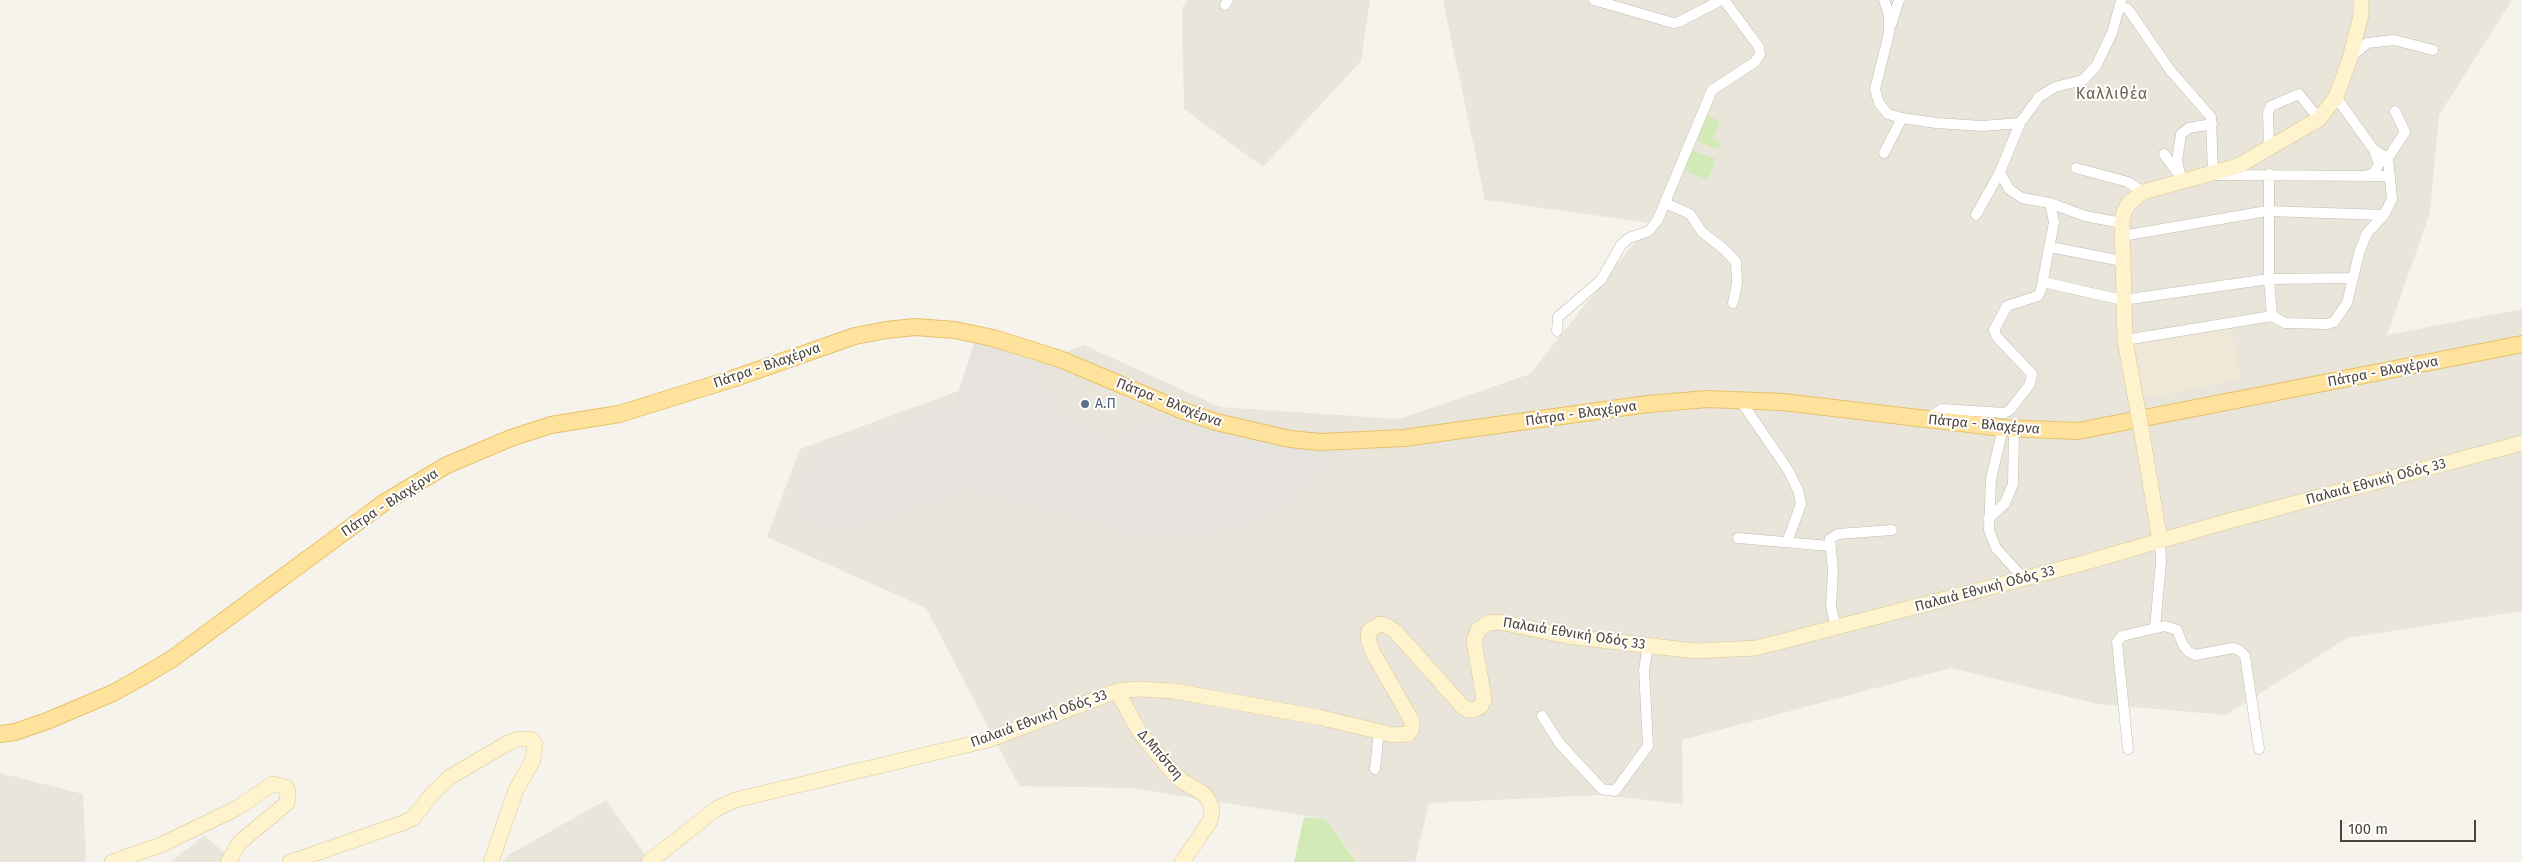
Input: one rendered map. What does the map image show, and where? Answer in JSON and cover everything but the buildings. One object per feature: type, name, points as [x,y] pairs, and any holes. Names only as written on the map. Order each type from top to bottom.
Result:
[{"type":"main road","points":[[2160,541],[2125,340],[2122,261],[2124,212],[2129,203],[2143,192],[2180,178],[2213,175],[2238,166],[2319,119],[2336,97],[2350,58],[2360,15],[2361,0]]},
{"type":"main road","name":"Πάτρα - Βλαχέρνα","points":[[0,734],[15,732],[47,721],[113,693],[172,659],[385,502],[447,465],[511,438],[551,425],[619,414],[732,379],[855,336],[886,330],[915,327],[955,330],[993,338],[1060,359],[1181,410],[1216,422],[1282,437],[1320,442],[1404,438],[1648,404],[1707,399],[1783,402],[1926,420],[2009,428],[2078,431],[2522,344]]},
{"type":"main road","name":"Παλαιά Εθνική Οδός 33","points":[[649,862],[716,809],[735,800],[988,740],[1117,691],[1138,689],[1174,691],[1318,717],[1401,736],[1408,734],[1412,729],[1412,721],[1372,651],[1369,631],[1373,626],[1380,624],[1390,627],[1462,707],[1468,710],[1481,706],[1484,699],[1474,641],[1478,630],[1488,623],[1500,622],[1567,636],[1695,651],[1742,650],[1836,629],[2522,443]]},
{"type":"main road","name":"Δ.Μπότση","points":[[1117,691],[1140,733],[1182,782],[1204,794],[1211,807],[1210,821],[1205,832],[1182,862]]},
{"type":"main road","points":[[290,862],[413,818],[432,794],[450,777],[508,743],[518,739],[532,739],[535,744],[533,760],[516,790],[490,862]]},
{"type":"main road","points":[[112,862],[163,844],[237,808],[273,784],[286,787],[288,792],[287,803],[240,842],[228,862]]},
{"type":"street","points":[[1557,331],[1558,317],[1601,280],[1621,245],[1629,238],[1648,231],[1658,219],[1712,90],[1755,62],[1760,54],[1759,47],[1722,0],[1680,22],[1673,23],[1594,0]]},
{"type":"street","points":[[1884,0],[1889,15],[1889,33]]},
{"type":"street","points":[[1900,0],[1889,33],[1875,90],[1878,103],[1888,114],[1936,123],[1982,126],[2020,122]]},
{"type":"street","points":[[1976,215],[2000,172],[2020,122],[2039,97],[2055,87],[2083,80],[2096,66],[2112,34],[2121,3],[2128,9],[2170,70],[2211,117],[2213,175],[2390,176]]},
{"type":"street","points":[[2350,58],[2367,42],[2394,40],[2432,50]]},
{"type":"street","points":[[2269,148],[2270,106],[2299,94],[2319,119]]},
{"type":"street","points":[[2336,97],[2374,150],[2379,164],[2374,173],[2366,176]]},
{"type":"street","points":[[2125,340],[2272,316],[2285,323],[2326,324],[2334,322],[2347,303],[2367,234],[2384,215],[2392,199],[2388,158],[2405,132],[2395,111]]},
{"type":"street","points":[[1884,153],[1902,118]]},
{"type":"street","points":[[2180,178],[2177,162],[2181,134],[2189,128],[2212,124]]},
{"type":"street","points":[[2374,150],[2388,158]]},
{"type":"street","points":[[2164,154],[2180,178]]},
{"type":"street","points":[[2076,168],[2128,182],[2143,192]]},
{"type":"street","points":[[2000,172],[2009,189],[2022,198],[2050,203],[2122,229],[2267,211],[2384,215]]},
{"type":"street","points":[[2269,174],[2267,211],[2272,316]]},
{"type":"street","points":[[1665,203],[1690,214],[1702,232],[1725,250],[1736,262],[1737,283],[1733,303]]},
{"type":"street","points":[[1926,420],[1942,409],[1998,414],[2010,410],[2030,384],[2032,374],[1998,337],[1994,330],[2007,306],[2038,296],[2043,282],[2054,222],[2050,203]]},
{"type":"street","points":[[2050,247],[2122,261]]},
{"type":"street","points":[[2043,282],[2123,300],[2269,279],[2353,278]]},
{"type":"street","points":[[1740,400],[1788,470],[1798,490],[1801,504],[1786,542]]},
{"type":"street","points":[[1988,519],[2005,503],[2014,484],[2009,428]]},
{"type":"street","points":[[2009,428],[1992,479],[1988,519],[1991,540],[2024,579]]},
{"type":"street","points":[[1836,629],[1831,606],[1833,571],[1829,546],[1830,538],[1838,534],[1892,530]]},
{"type":"street","points":[[1738,538],[1829,546]]},
{"type":"street","points":[[2155,628],[2161,562],[2160,541]]},
{"type":"street","points":[[2128,749],[2116,642],[2122,636],[2172,626],[2177,630],[2189,652],[2195,655],[2233,648],[2239,650],[2245,656],[2260,749]]},
{"type":"street","points":[[1542,716],[1560,744],[1602,789],[1615,791],[1648,746],[1644,670],[1648,646]]},
{"type":"street","points":[[1374,769],[1379,731]]},
{"type":"shaded area","points":[[1188,0],[1370,0],[1361,61],[1263,167],[1184,109],[1182,8]]},
{"type":"shaded area","points":[[1443,0],[2512,0],[2439,115],[2430,213],[2387,335],[2522,309],[2522,611],[2347,638],[2226,715],[2098,704],[1951,668],[1682,740],[1683,804],[1602,795],[1429,803],[1415,862],[1358,862],[1325,819],[1132,788],[1019,786],[926,608],[767,537],[800,449],[1084,345],[1220,407],[1399,419],[1530,374],[1650,223],[1485,200]]},
{"type":"shaded area","points":[[2230,325],[2241,379],[2142,399],[2131,345]]},
{"type":"shaded area","points":[[975,341],[1049,366],[1045,377],[1054,405],[1062,418],[1114,439],[1165,416],[1229,435],[1282,445],[1316,451],[1348,450],[1289,507],[1253,525],[1204,536],[1135,538],[1047,510],[970,492],[843,533],[790,521],[811,454],[955,403]]},
{"type":"shaded area","points":[[0,773],[83,794],[86,862],[0,862]]},
{"type":"shaded area","points":[[606,800],[650,862],[502,862],[510,854]]},
{"type":"shaded area","points":[[204,835],[221,850],[240,862],[171,862]]},
{"type":"green space","points":[[1706,114],[1720,122],[1713,139],[1721,143],[1718,150],[1695,140]]},
{"type":"green space","points":[[1691,150],[1716,159],[1708,180],[1683,170]]},
{"type":"green space","points":[[1304,817],[1325,819],[1357,862],[1294,862]]},
{"type":"place","name":"Α.Π","points":[[1085,404]]},
{"type":"district","name":"Καλλιθέα","points":[[2112,95]]}]
